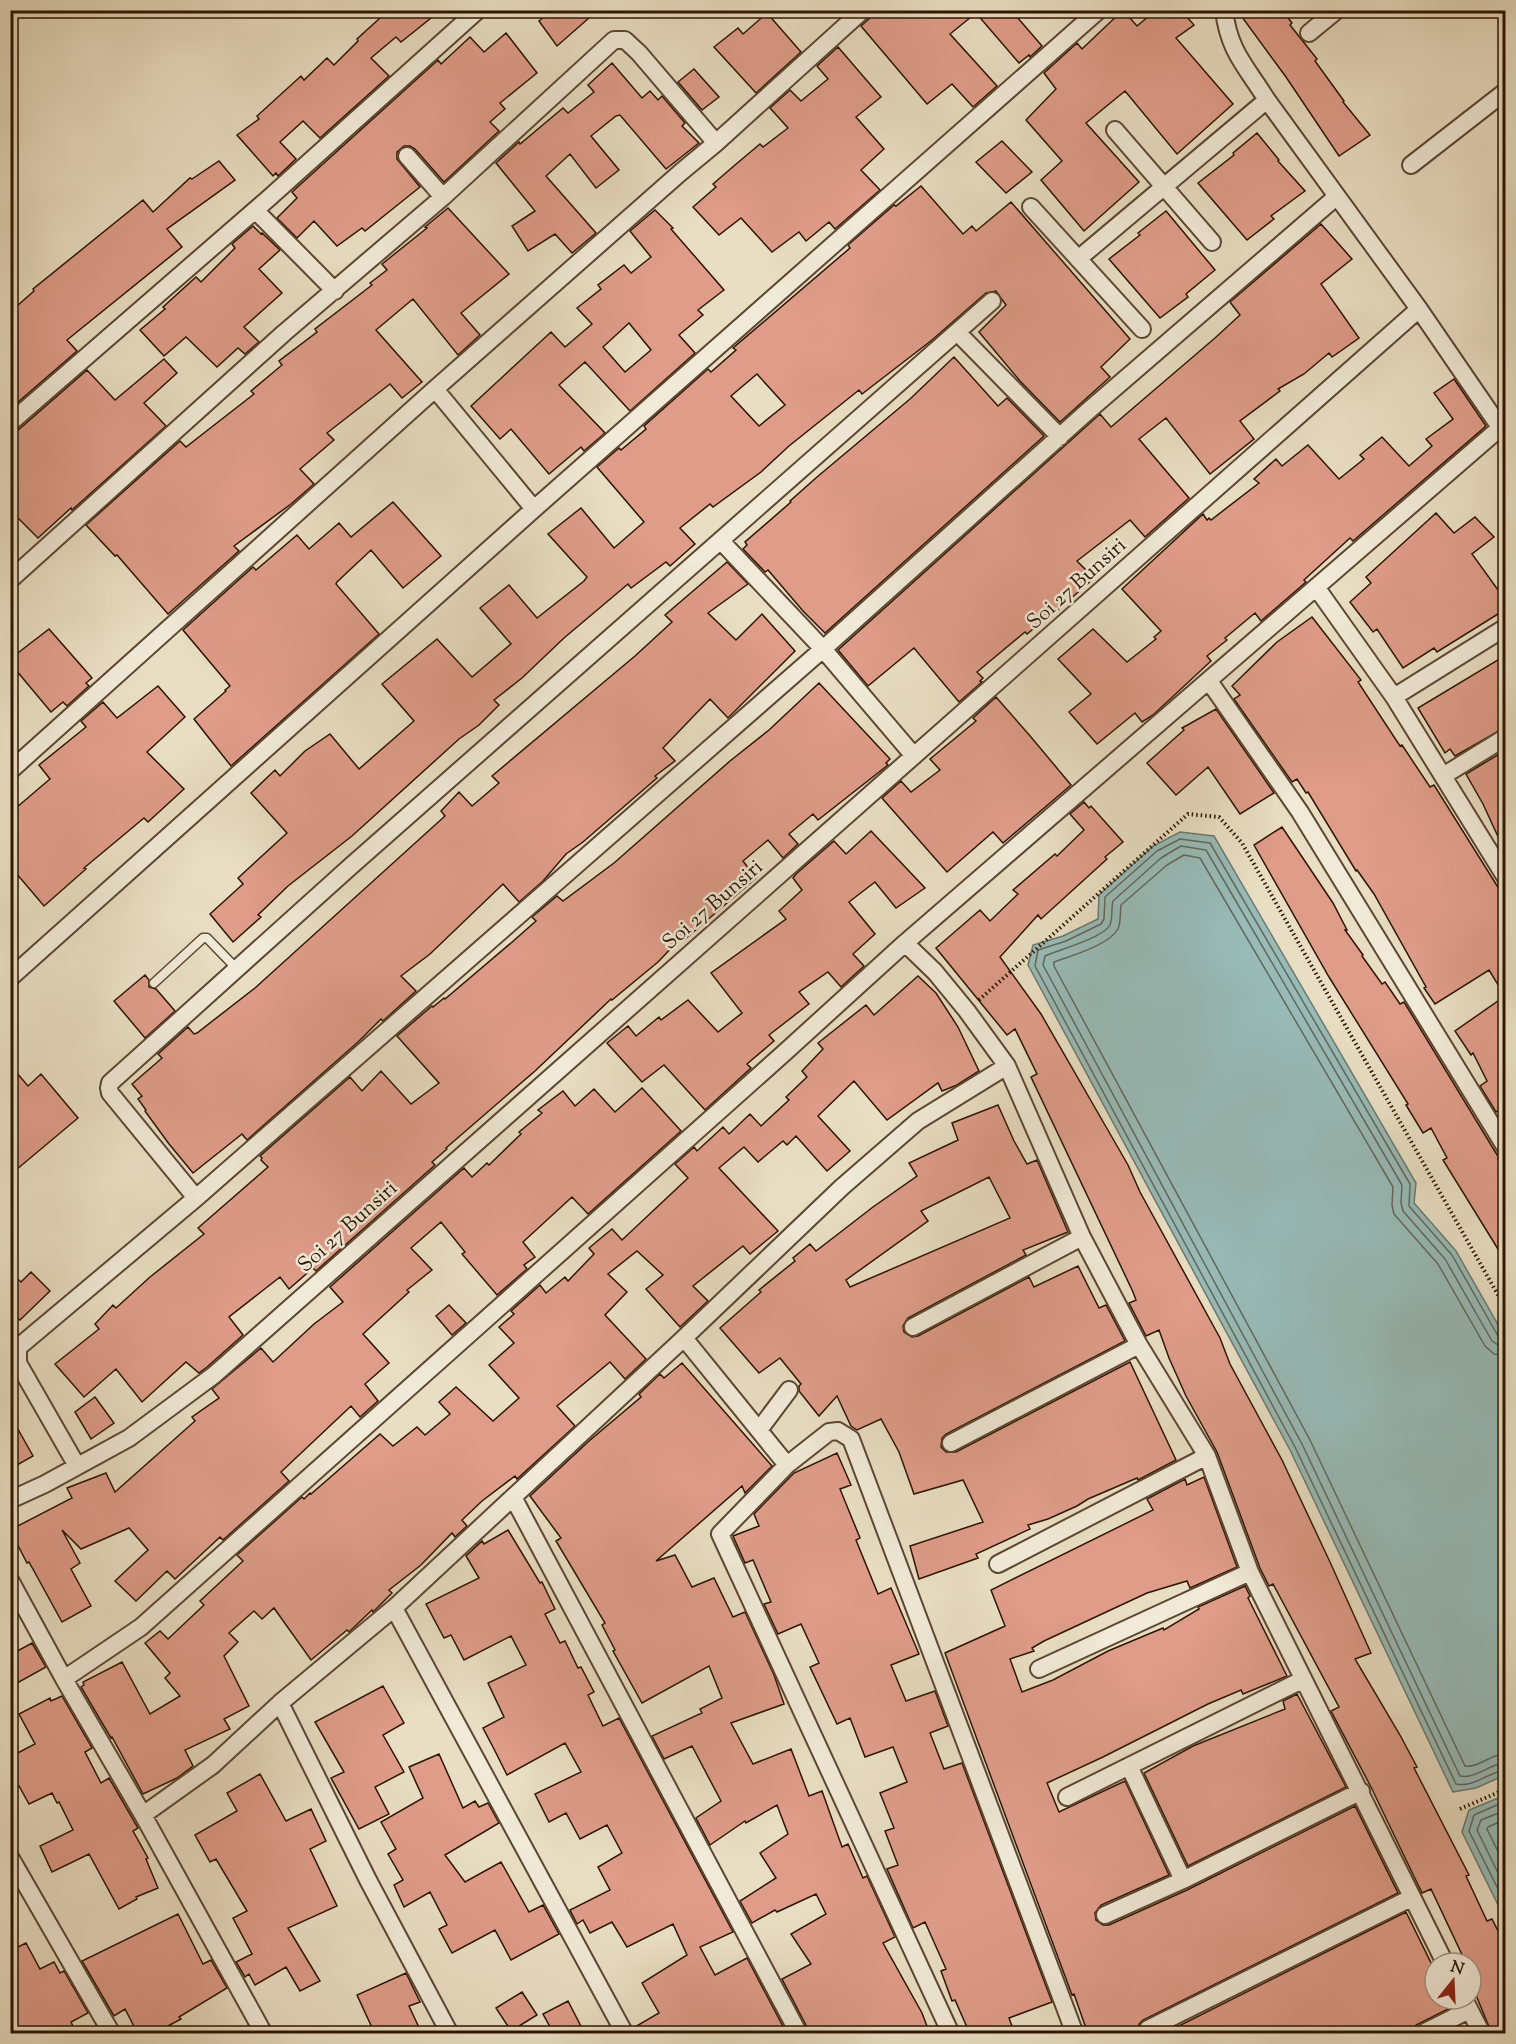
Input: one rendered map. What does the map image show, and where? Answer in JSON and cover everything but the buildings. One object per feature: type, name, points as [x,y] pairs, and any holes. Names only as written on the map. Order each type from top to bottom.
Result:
[{"type":"street","points":[[10,423],[255,210],[478,10]]},
{"type":"street","points":[[10,771],[435,389],[716,143],[863,10]]},
{"type":"street","points":[[10,978],[534,509],[1100,10]]},
{"type":"street","points":[[64,1679],[134,1631],[905,943],[1316,587],[1503,432],[1419,309],[1238,59],[1227,32],[1224,10]]},
{"type":"street","points":[[1309,33],[1337,10]]},
{"type":"street","points":[[10,580],[284,333],[443,197],[614,40],[625,40],[639,53],[716,143]]},
{"type":"street","points":[[1411,165],[1506,90]]},
{"type":"street","points":[[1078,259],[1267,100]]},
{"type":"street","points":[[1115,130],[1212,242]]},
{"type":"street","points":[[407,156],[443,197]]},
{"type":"street","points":[[77,1466],[18,1363],[18,1349],[196,1198],[1336,197]]},
{"type":"street","points":[[1031,207],[1142,329]]},
{"type":"street","points":[[255,210],[335,291]]},
{"type":"street","points":[[196,1198],[110,1093],[109,1088],[117,1076],[992,301]]},
{"type":"street","name":"Soi 27 Bunsiri","points":[[10,1500],[45,1484],[129,1438],[214,1375],[1419,309]]},
{"type":"street","points":[[957,332],[1060,437]]},
{"type":"street","points":[[435,389],[534,509]]},
{"type":"street","points":[[721,541],[823,649],[914,756]]},
{"type":"street","points":[[1316,587],[1394,697],[1506,878]]},
{"type":"street","points":[[1394,697],[1506,627]]},
{"type":"street","points":[[1209,681],[1300,812],[1506,1148]]},
{"type":"street","points":[[1443,776],[1506,736]]},
{"type":"street","points":[[905,943],[935,972],[1007,1066],[1082,1237],[1139,1345],[1207,1456],[1250,1572],[1439,1951]]},
{"type":"street","points":[[143,1815],[207,1769],[280,1703],[394,1608],[684,1338],[842,1187],[918,1121],[1007,1066]]},
{"type":"street","points":[[913,1327],[1082,1237]]},
{"type":"street","points":[[684,1338],[788,1465]]},
{"type":"street","points":[[951,1443],[1139,1345]]},
{"type":"street","points":[[759,1430],[789,1390]]},
{"type":"street","points":[[951,2034],[720,1534],[788,1465],[829,1432],[838,1431],[851,1439],[1075,2034]]},
{"type":"street","points":[[998,1564],[1207,1456]]},
{"type":"street","points":[[513,1497],[799,2034]]},
{"type":"street","points":[[1039,1669],[1250,1572]]},
{"type":"street","points":[[10,1580],[264,2034]]},
{"type":"street","points":[[394,1608],[625,2034]]},
{"type":"street","points":[[1067,1797],[1302,1680]]},
{"type":"street","points":[[280,1703],[368,1880],[450,2034]]},
{"type":"street","points":[[1129,1766],[1183,1880]]},
{"type":"street","points":[[1105,1916],[1183,1880],[1360,1791]]},
{"type":"street","points":[[10,1857],[112,2034]]},
{"type":"street","points":[[1148,2029],[1411,1898]]},
{"type":"street","points":[[1421,2034],[1457,2011]]},
{"type":"street","points":[[1469,2011],[1482,2034]]},
{"type":"lane","points":[[154,983],[203,938],[207,938],[237,969]]},
{"type":"path","points":[[967,1011],[1188,814],[1219,817],[1242,843],[1506,1309]]},
{"type":"path","points":[[1460,1809],[1506,1789]]},
{"type":"water","points":[[1180,832],[1214,836],[1416,1183],[1414,1203],[1456,1251],[1505,1337],[1505,1775],[1476,1788],[1453,1792],[1290,1450],[1028,965],[1033,945],[1063,936],[1098,919],[1099,895],[1153,846]]},
{"type":"water","points":[[1505,1795],[1505,1919],[1462,1832],[1469,1810]]}]
